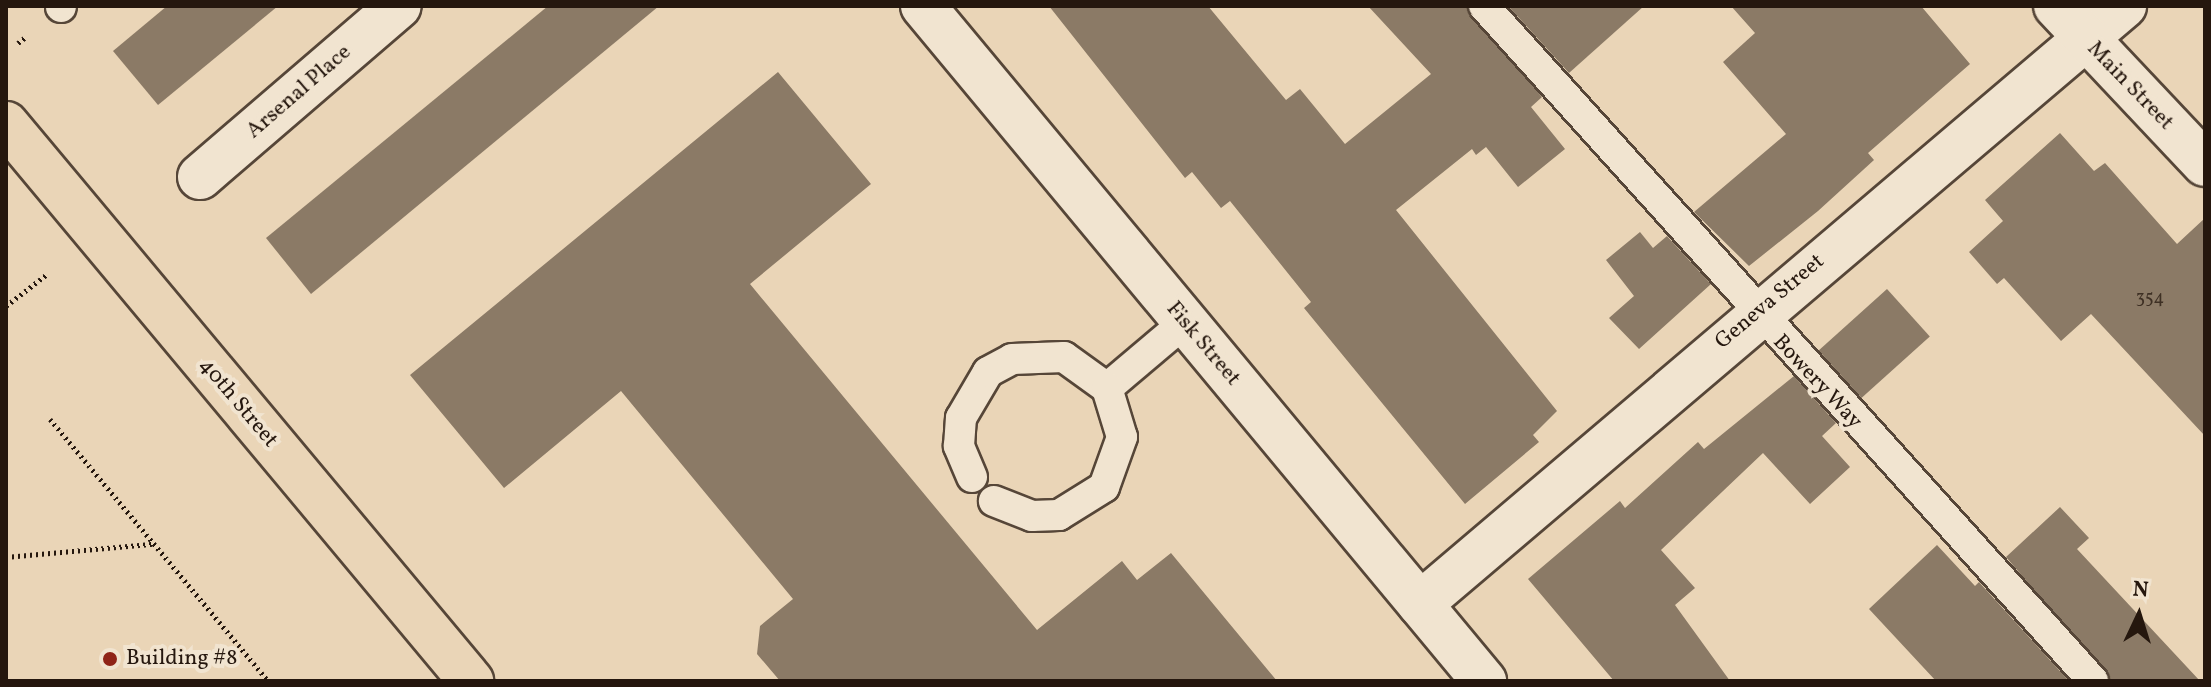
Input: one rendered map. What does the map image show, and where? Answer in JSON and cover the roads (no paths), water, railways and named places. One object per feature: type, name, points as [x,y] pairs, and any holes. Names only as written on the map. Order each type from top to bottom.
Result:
[{"type":"main road","name":"40th Street","points":[[6,124],[471,681]]},
{"type":"street","name":"Arsenal Place","points":[[200,177],[399,6]]},
{"type":"street","name":"Fisk Street","points":[[923,6],[1484,681]]},
{"type":"street","name":"Main Street","points":[[2056,6],[2205,164]]},
{"type":"street","name":"Geneva Street","points":[[1420,604],[1755,314],[2124,6]]},
{"type":"lane","name":"Bowery Way","points":[[1484,6],[1755,314],[2093,681]]},
{"type":"lane","points":[[1107,388],[1185,322]]},
{"type":"lane","points":[[972,477],[959,446],[961,418],[988,372],[1012,359],[1064,357],[1107,388],[1122,437],[1104,487],[1059,515],[1032,516],[994,501]]},
{"type":"place","name":"Building #8","points":[[110,659]]}]
